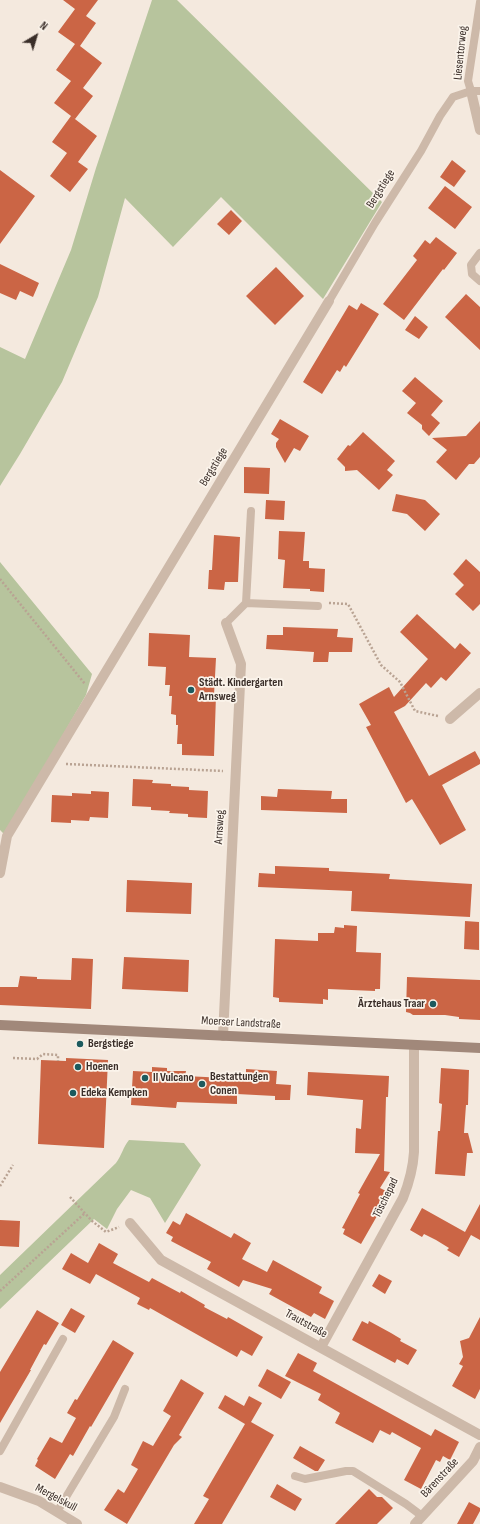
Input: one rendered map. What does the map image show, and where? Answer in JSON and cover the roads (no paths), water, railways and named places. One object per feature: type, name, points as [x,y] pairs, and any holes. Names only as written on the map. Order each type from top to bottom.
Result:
[{"type":"main road","name":"Moerser Landstraße","points":[[0,1025],[480,1048]]},
{"type":"street","name":"Liesentorweg","points":[[476,91],[480,130]]},
{"type":"street","name":"Bergstiege","points":[[0,873],[7,836],[329,301]]},
{"type":"street","name":"Arnsweg","points":[[223,1036],[241,664],[226,623]]},
{"type":"street","points":[[450,718],[480,693]]},
{"type":"street","name":"Töschepad","points":[[321,1347],[403,1198],[409,1184],[413,1168],[414,1152],[414,1045]]},
{"type":"street","name":"Trautstraße","points":[[130,1222],[162,1260],[480,1435]]},
{"type":"street","name":"Bärenstraße","points":[[419,1520],[473,1461],[480,1447]]},
{"type":"street","name":"Mergelskull","points":[[0,1487],[39,1502],[77,1524]]},
{"type":"lane","name":"Liesentorweg","points":[[476,91],[468,81],[480,2]]},
{"type":"lane","name":"Bergstiege","points":[[329,301],[375,222],[421,151],[440,116],[453,97],[476,91]]},
{"type":"lane","points":[[480,253],[471,265],[472,274],[480,281]]},
{"type":"lane","points":[[226,623],[246,603],[251,511]]},
{"type":"lane","points":[[246,603],[318,606]]},
{"type":"lane","points":[[0,1450],[64,1339]]},
{"type":"lane","points":[[57,1512],[114,1417],[125,1389]]},
{"type":"lane","points":[[295,1476],[305,1479],[353,1471],[406,1504],[419,1520]]},
{"type":"place","name":"Städt. Kindergarten Arnsweg","points":[[191,690]]},
{"type":"place","name":"Ärztehaus Traar","points":[[433,1004]]},
{"type":"place","name":"Bergstiege","points":[[80,1044]]},
{"type":"place","name":"Hoenen","points":[[78,1067]]},
{"type":"place","name":"Il Vulcano","points":[[145,1078]]},
{"type":"place","name":"Bestattungen Conen","points":[[202,1084]]},
{"type":"place","name":"Edeka Kempken","points":[[73,1093]]}]
